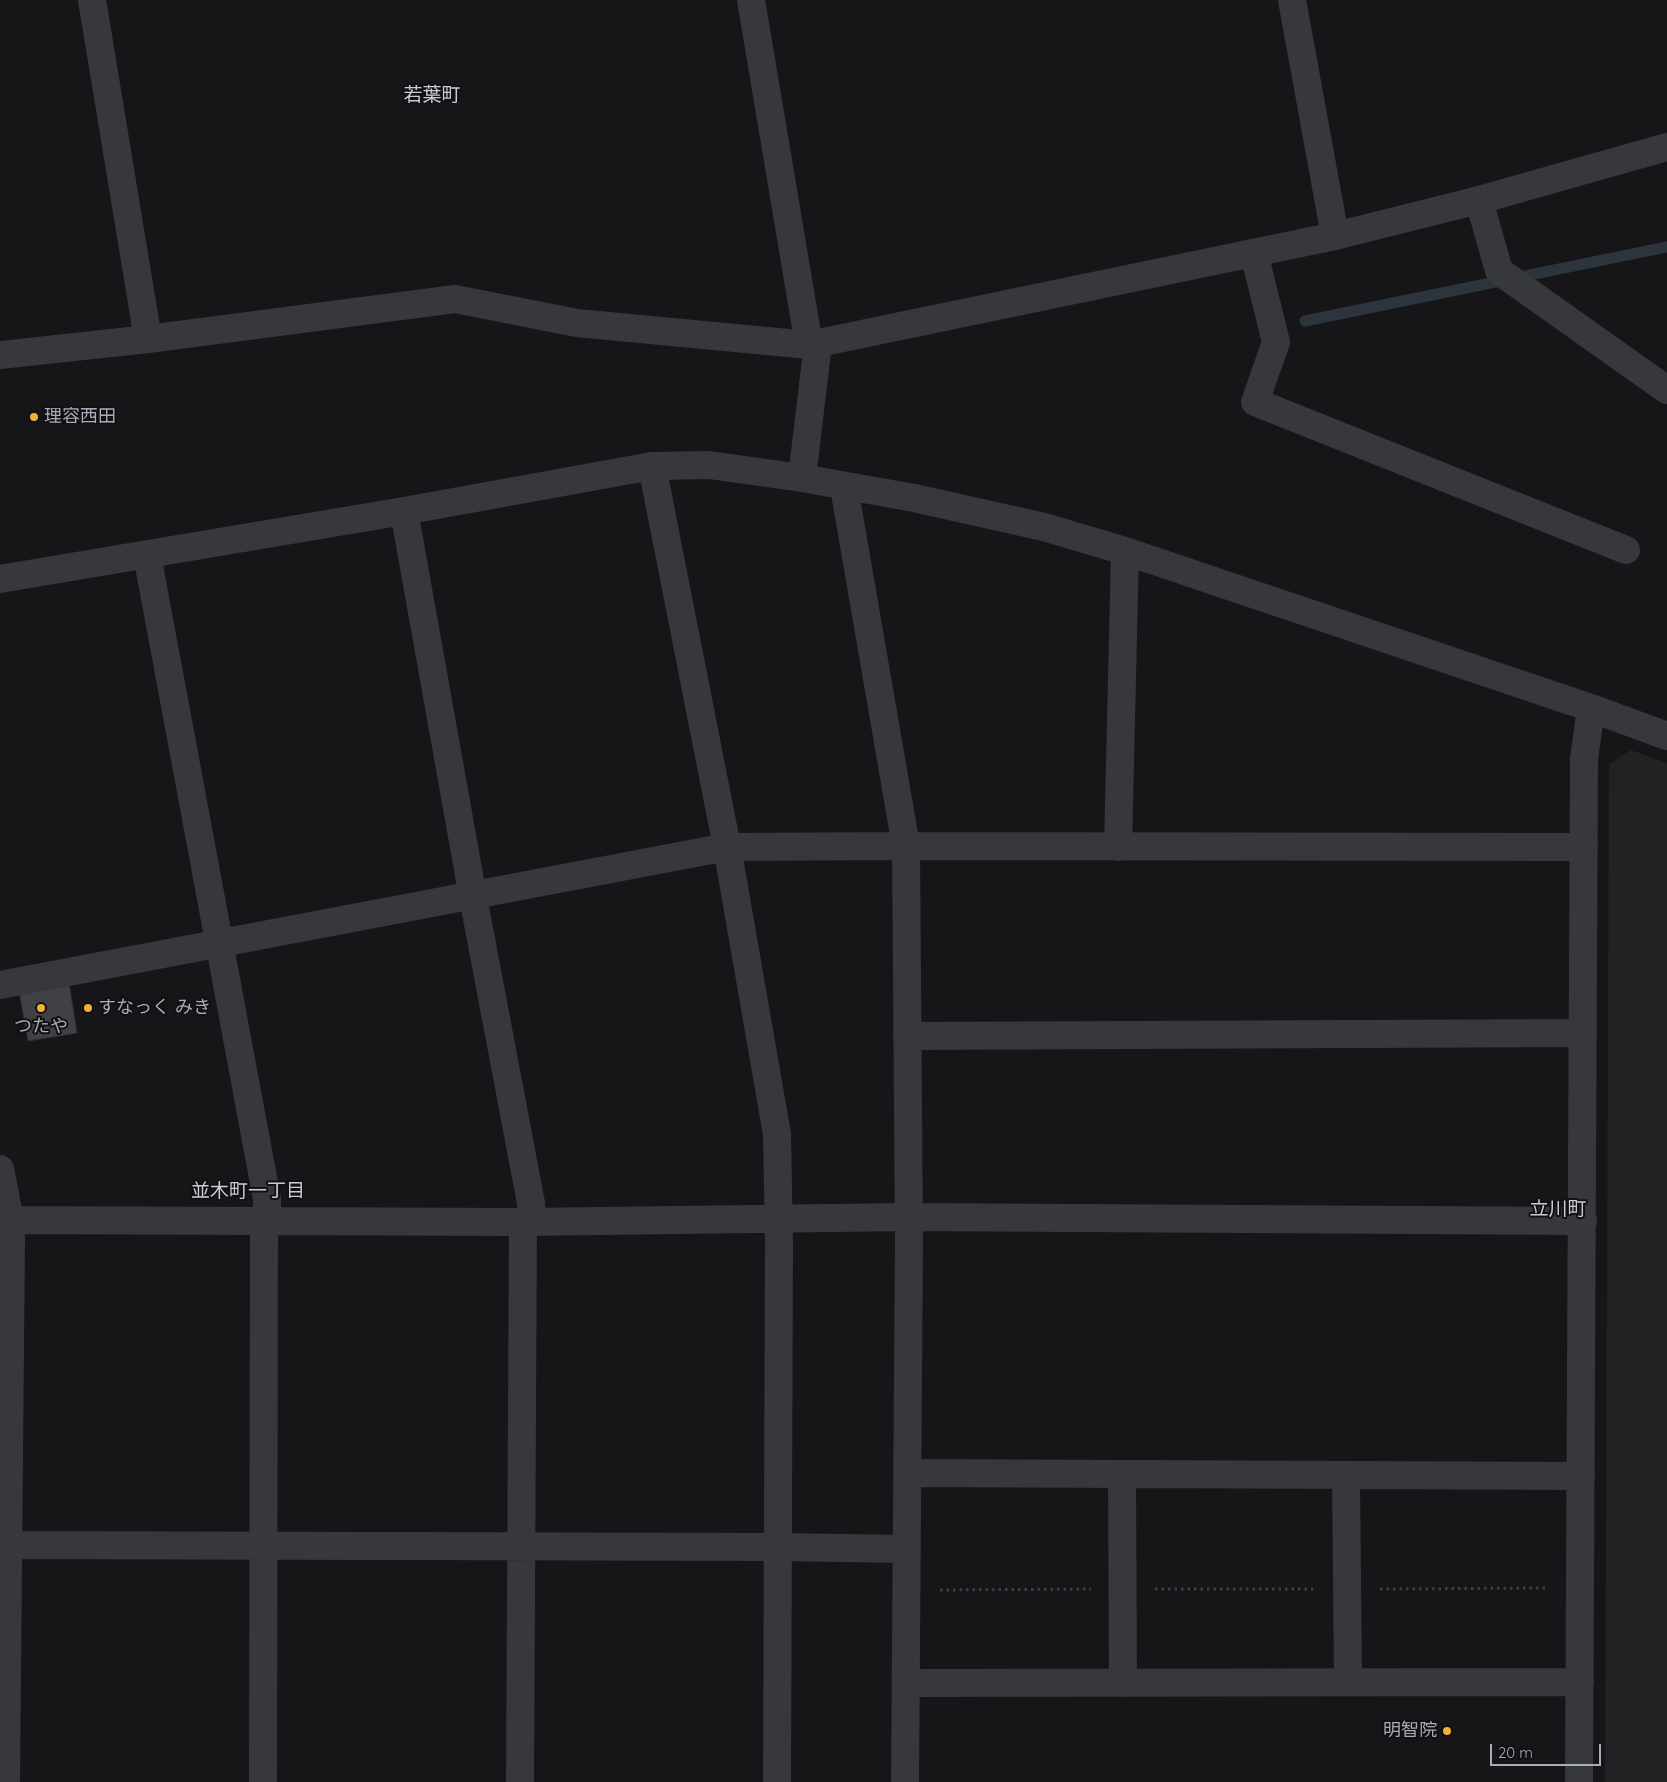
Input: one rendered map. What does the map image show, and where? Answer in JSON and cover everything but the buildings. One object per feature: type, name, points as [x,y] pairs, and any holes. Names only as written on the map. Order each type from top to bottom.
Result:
[{"type":"street","points":[[92,0],[148,339]]},
{"type":"street","points":[[751,0],[814,344],[802,478]]},
{"type":"street","points":[[1292,0],[1335,236]]},
{"type":"street","points":[[0,355],[148,339],[455,299],[577,323],[814,344],[1335,236],[1478,200],[1667,147]]},
{"type":"street","points":[[1478,200],[1499,271],[1667,390]]},
{"type":"street","points":[[1254,253],[1276,342],[1255,402],[1626,550]]},
{"type":"street","points":[[652,466],[727,848],[777,1134],[777,1782]]},
{"type":"street","points":[[0,579],[404,511],[652,466],[709,466],[802,478],[914,498],[1044,527],[1125,551],[1590,708],[1667,736]]},
{"type":"street","points":[[844,486],[906,846],[908,1472],[905,1782]]},
{"type":"street","points":[[404,511],[473,897],[529,1194],[520,1547],[520,1782]]},
{"type":"street","points":[[1118,847],[1125,551]]},
{"type":"street","points":[[147,555],[267,1199],[265,1222],[263,1547],[264,1782]]},
{"type":"street","points":[[1579,1782],[1584,759],[1590,708]]},
{"type":"street","points":[[0,985],[727,848],[906,846],[1584,847]]},
{"type":"street","points":[[907,1036],[1583,1033]]},
{"type":"street","points":[[0,1169],[5,1220],[4,1545],[6,1782]]},
{"type":"street","points":[[5,1220],[528,1222],[908,1217],[1583,1221]]},
{"type":"street","points":[[908,1472],[1581,1476]]},
{"type":"street","points":[[1122,1474],[1123,1683]]},
{"type":"street","points":[[1346,1475],[1348,1682]]},
{"type":"street","points":[[4,1545],[907,1549]]},
{"type":"street","points":[[906,1683],[1580,1682]]},
{"type":"path","points":[[907,1590],[1580,1588]]},
{"type":"shaded area","points":[[1631,750],[1667,763],[1667,1782],[1605,1782],[1609,764]]},
{"type":"waterway","points":[[1305,321],[1667,247]]},
{"type":"place","name":"理容西田","points":[[34,417]]},
{"type":"place","name":"つたや","points":[[41,1008]]},
{"type":"place","name":"すなっく みき","points":[[88,1008]]},
{"type":"place","name":"明智院","points":[[1447,1731]]},
{"type":"district","name":"若葉町","points":[[432,95]]},
{"type":"district","name":"並木町一丁目","points":[[248,1191]]},
{"type":"district","name":"立川町","points":[[1558,1209]]}]
